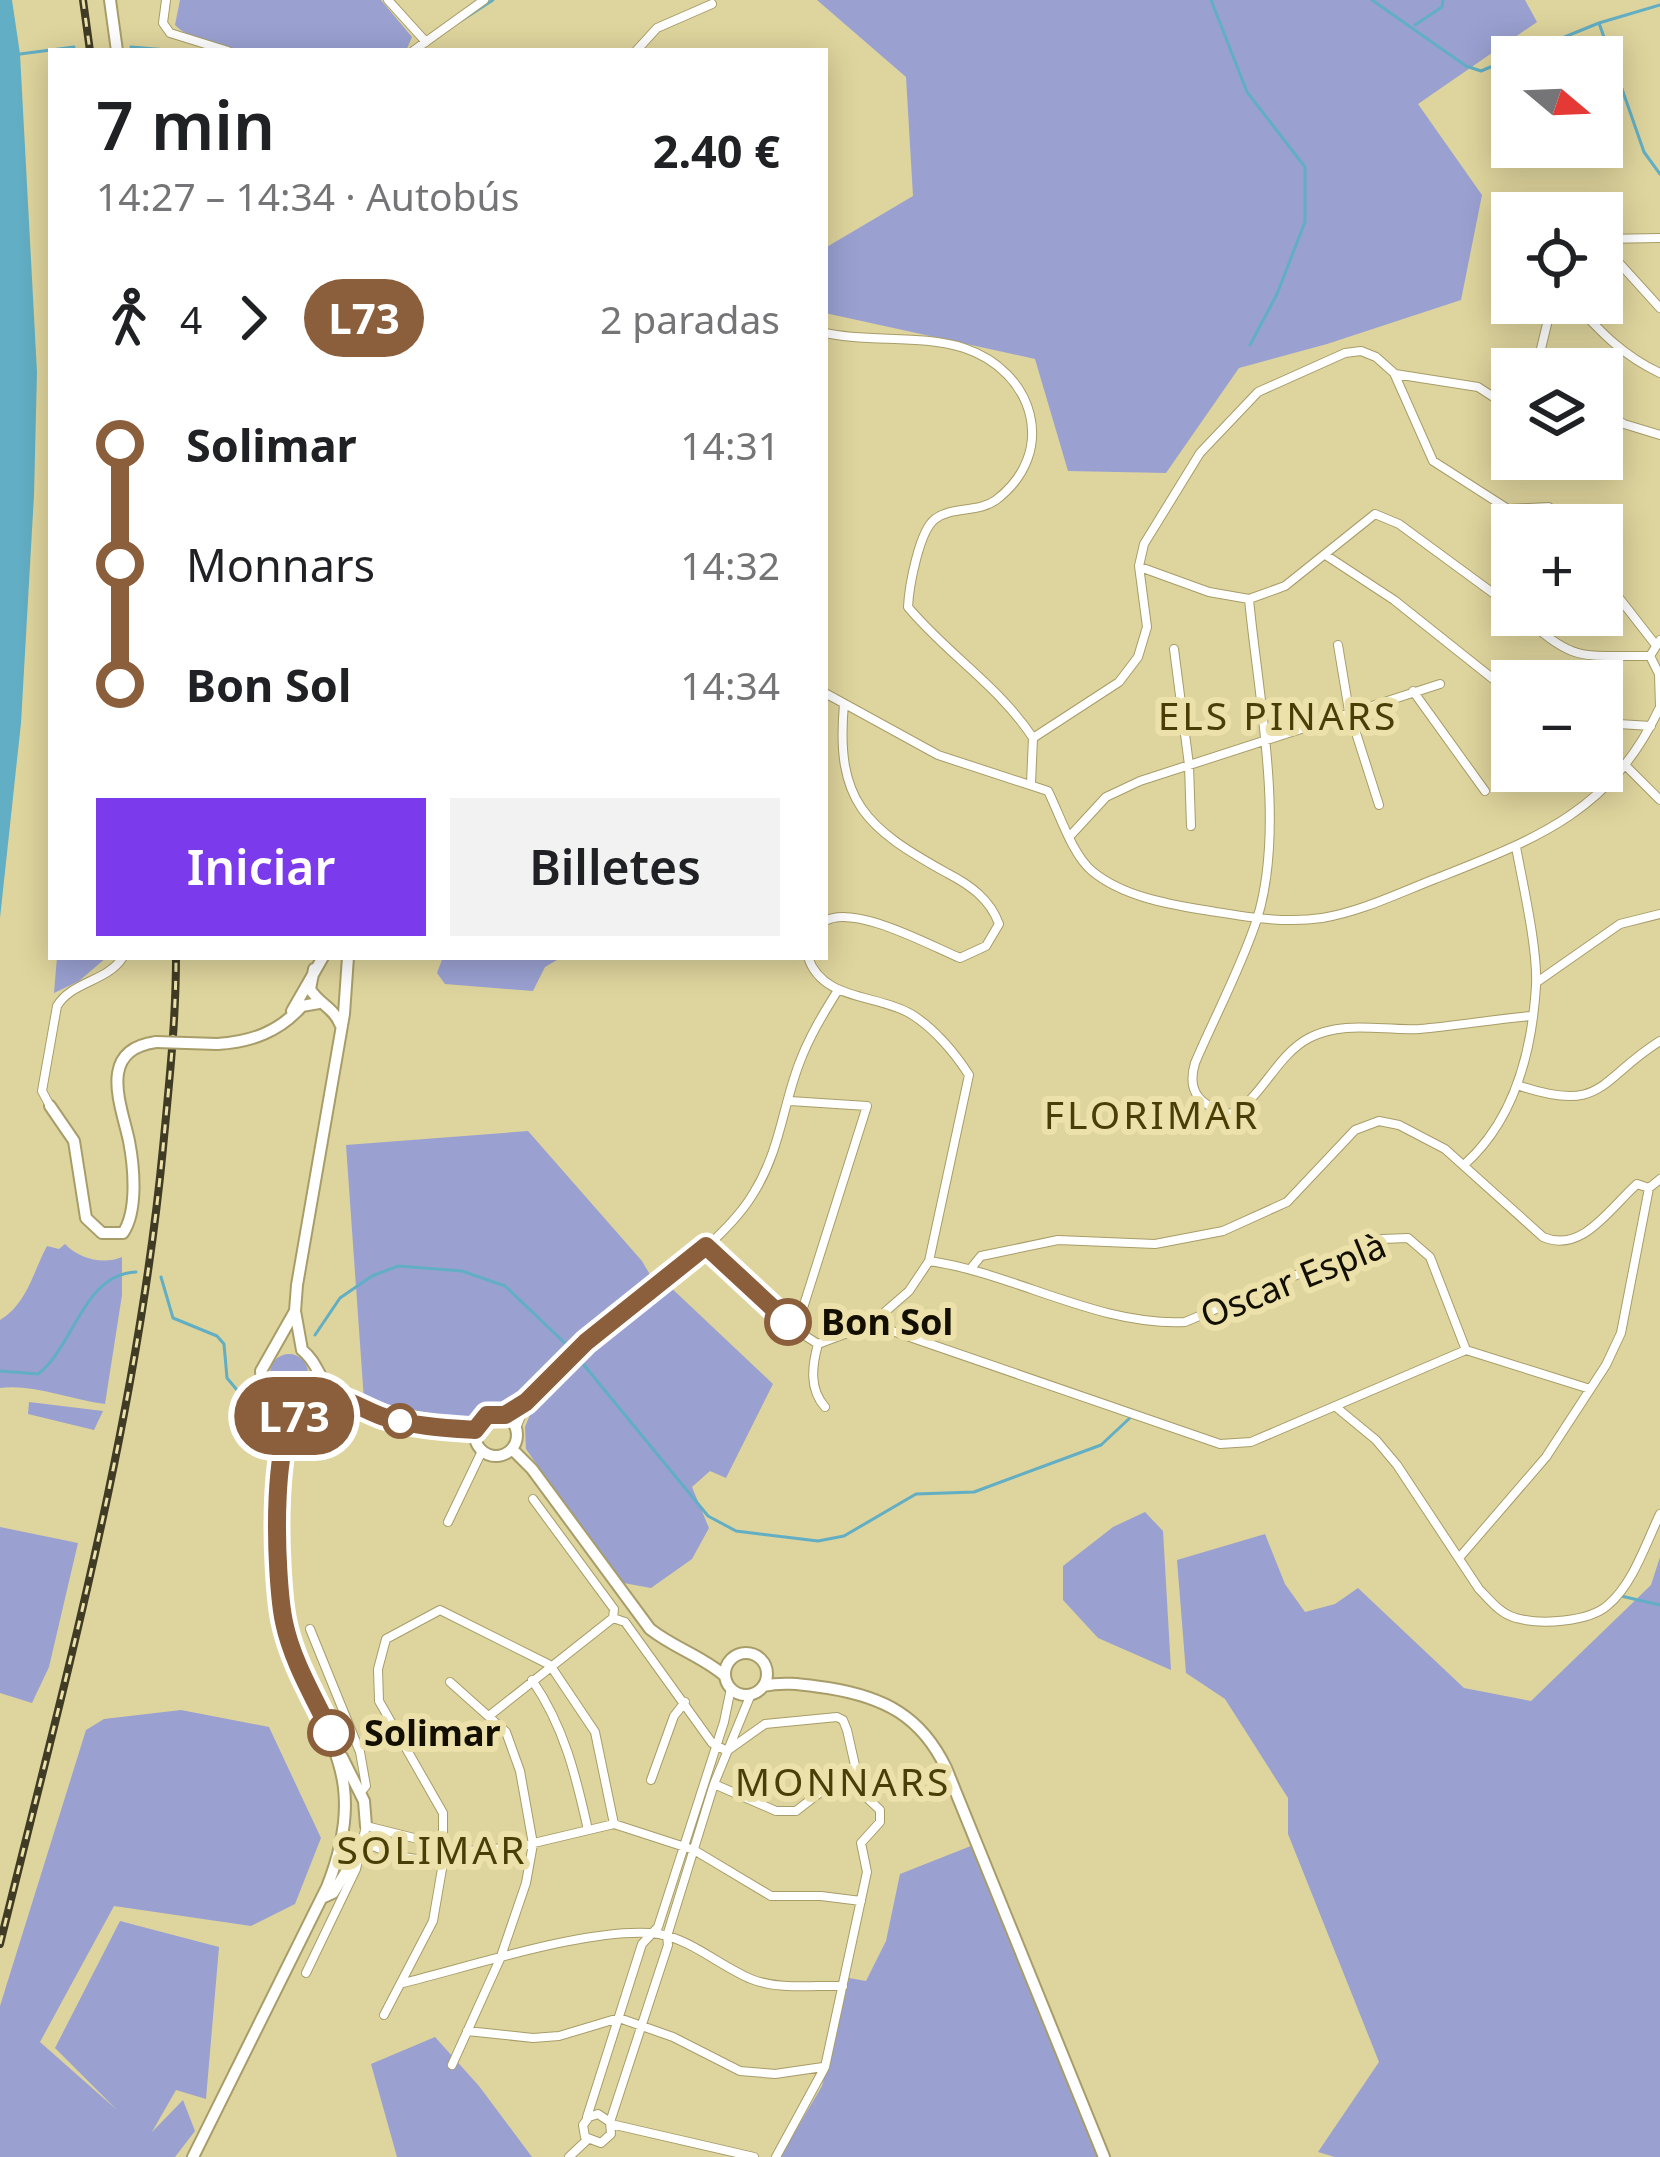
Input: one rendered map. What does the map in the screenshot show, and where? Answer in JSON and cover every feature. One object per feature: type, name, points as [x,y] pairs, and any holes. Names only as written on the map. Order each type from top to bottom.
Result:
[{"type":"street","points":[[110,0],[117,48]]},
{"type":"street","points":[[166,0],[163,23],[170,33],[218,48]]},
{"type":"street","points":[[388,0],[419,47],[484,0]]},
{"type":"street","points":[[639,48],[657,28],[712,4]]},
{"type":"street","points":[[1623,241],[1660,238]]},
{"type":"street","points":[[1623,266],[1660,308]]},
{"type":"street","points":[[1591,324],[1628,357],[1660,373]]},
{"type":"street","points":[[828,333],[958,346],[994,363],[1025,397],[1032,437],[1021,474],[984,508],[945,515],[930,524],[909,584],[908,607],[936,639],[1006,700],[1034,738],[1031,783]]},
{"type":"street","points":[[1034,738],[1119,682],[1138,657],[1147,627],[1139,566],[1144,544],[1200,453],[1258,392],[1345,353],[1361,351],[1376,357],[1394,374],[1433,461],[1500,504]]},
{"type":"street","points":[[1394,374],[1478,387],[1491,395]]},
{"type":"street","points":[[1623,423],[1660,435]]},
{"type":"street","points":[[1139,566],[1209,592],[1250,599],[1285,586],[1327,556],[1367,517],[1382,516],[1491,591]]},
{"type":"street","points":[[1327,556],[1394,600],[1491,677]]},
{"type":"street","points":[[1250,599],[1270,807],[1257,918],[1190,1082],[1199,1098],[1215,1110],[1230,1114],[1239,1110],[1285,1054],[1329,1030],[1417,1029],[1531,1016]]},
{"type":"street","points":[[1623,601],[1657,642],[1650,656]]},
{"type":"street","points":[[1546,636],[1575,655],[1650,656]]},
{"type":"street","points":[[1338,645],[1349,711],[1379,805]]},
{"type":"street","points":[[1174,650],[1189,765],[1191,826]]},
{"type":"street","points":[[828,695],[938,755],[1048,791],[1090,869],[1143,896],[1257,918],[1324,918],[1516,847],[1580,809],[1627,767],[1652,726],[1660,707],[1659,674],[1650,656]]},
{"type":"street","points":[[1070,836],[1106,797],[1140,781],[1440,684]]},
{"type":"street","points":[[1413,691],[1485,791]]},
{"type":"street","points":[[828,920],[856,916],[960,958],[986,946],[998,924],[992,904],[892,841],[863,814],[842,755],[844,704]]},
{"type":"street","points":[[1623,724],[1652,726]]},
{"type":"street","points":[[1627,767],[1660,800]]},
{"type":"street","points":[[1466,1164],[1520,1086],[1537,982],[1516,847]]},
{"type":"street","points":[[1537,982],[1620,924],[1660,914]]},
{"type":"street","points":[[121,960],[116,969],[64,994],[42,1091],[74,1141],[86,1218],[102,1232],[123,1233],[130,1213],[129,1139],[118,1105],[117,1075],[133,1050],[156,1042],[217,1044],[265,1035],[302,1006],[319,1003]]},
{"type":"street","points":[[289,1020],[321,960]]},
{"type":"street","points":[[306,1973],[356,1869],[366,1826],[360,1793],[292,1651],[284,1622],[277,1535],[282,1447],[261,1371],[295,1311],[348,960]]},
{"type":"street","points":[[810,960],[819,976],[838,990],[909,1013],[958,1058],[969,1075],[929,1261],[909,1291],[871,1324],[818,1344]]},
{"type":"street","points":[[314,969],[332,964],[347,977]]},
{"type":"street","points":[[314,969],[310,989],[319,1003],[334,1012],[341,1028]]},
{"type":"street","points":[[475,1430],[487,1415],[505,1415],[526,1402],[586,1342],[706,1246],[752,1197],[779,1144],[797,1068],[838,990]]},
{"type":"street","points":[[1520,1086],[1548,1095],[1579,1097],[1613,1082],[1660,1041]]},
{"type":"street","points":[[790,1101],[867,1106],[796,1330]]},
{"type":"street","points":[[972,1267],[981,1256],[1058,1240],[1155,1244],[1223,1231],[1287,1202],[1366,1124],[1379,1121],[1399,1125],[1466,1164],[1543,1237],[1559,1243],[1579,1238],[1637,1184],[1649,1188]]},
{"type":"street","points":[[1459,1558],[1546,1457],[1621,1333],[1649,1188],[1660,1179]]},
{"type":"street","name":"Oscar Esplà","points":[[929,1261],[972,1267],[1010,1284],[1151,1322],[1185,1322],[1382,1239],[1408,1238],[1430,1257],[1466,1350]]},
{"type":"street","points":[[706,1246],[796,1330],[818,1344]]},
{"type":"street","points":[[295,1311],[302,1350]]},
{"type":"street","points":[[871,1324],[1220,1444],[1251,1442],[1466,1350],[1590,1389]]},
{"type":"street","points":[[818,1344],[812,1366],[816,1397],[825,1407]]},
{"type":"street","points":[[276,1350],[302,1350],[311,1357],[318,1378],[339,1397],[384,1417],[475,1430]]},
{"type":"street","points":[[282,1447],[318,1378]]},
{"type":"street","points":[[272,1398],[290,1404],[339,1397]]},
{"type":"street","points":[[482,1451],[501,1456],[512,1448],[526,1402]]},
{"type":"street","points":[[1336,1407],[1376,1440],[1495,1606],[1515,1618],[1580,1617],[1597,1612],[1623,1588],[1660,1514]]},
{"type":"street","points":[[505,1415],[516,1428]]},
{"type":"street","points":[[448,1522],[482,1451],[475,1430]]},
{"type":"street","points":[[512,1448],[532,1468],[650,1629],[670,1645],[706,1660],[731,1688],[688,1848],[658,1927],[642,1944],[585,2121],[587,2140],[596,2144],[605,2141],[644,2024],[668,1945],[688,1848]]},
{"type":"street","points":[[488,1717],[613,1618],[614,1609],[533,1499]]},
{"type":"street","points":[[383,2015],[433,1921],[443,1854],[443,1813],[379,1702],[378,1670],[386,1639],[440,1610],[550,1665],[595,1732],[614,1824]]},
{"type":"street","points":[[613,1618],[625,1622],[716,1746],[727,1750]]},
{"type":"street","points":[[310,1629],[360,1752],[366,1786],[360,1793]]},
{"type":"street","points":[[706,1660],[752,1653],[785,1682]]},
{"type":"street","points":[[725,1676],[733,1658]]},
{"type":"street","points":[[763,1686],[766,1666]]},
{"type":"street","points":[[532,1680],[564,1737],[588,1830]]},
{"type":"street","points":[[450,1682],[506,1732],[520,1771],[532,1844],[526,1883],[500,1960],[452,2065]]},
{"type":"street","points":[[709,1782],[751,1694],[763,1686],[785,1682],[879,1700],[912,1719],[946,1768],[1104,2157]]},
{"type":"street","points":[[731,1688],[751,1694]]},
{"type":"street","points":[[652,1780],[674,1716],[685,1702]]},
{"type":"street","points":[[727,1750],[774,1722],[843,1720],[862,1796],[880,1810],[880,1822],[861,1843],[867,1872],[825,2066],[776,2157]]},
{"type":"street","points":[[193,2157],[322,1898],[341,1845],[345,1796],[337,1749]]},
{"type":"street","points":[[709,1782],[776,1811],[796,1811],[854,1767]]},
{"type":"street","points":[[364,1843],[403,1857],[443,1854],[532,1844],[614,1824],[688,1848],[770,1896],[861,1900]]},
{"type":"street","points":[[366,1826],[443,1854]]},
{"type":"street","points":[[322,1898],[333,1892],[364,1843]]},
{"type":"street","points":[[401,1983],[585,1939],[651,1934],[667,1936],[773,1985],[843,1986]]},
{"type":"street","points":[[467,2031],[559,2036],[619,2018],[644,2024],[740,2071],[775,2074],[825,2066]]},
{"type":"street","points":[[585,2121],[598,2114],[611,2123],[754,2157]]},
{"type":"street","points":[[183,2157],[206,2129]]},
{"type":"street","points":[[568,2157],[587,2140]]},
{"type":"shaded area","points":[[0,0],[12,0],[20,54],[37,372],[21,723],[0,918]]},
{"type":"shaded area","points":[[180,0],[381,0],[412,37],[407,48],[234,48],[194,37],[175,25]]},
{"type":"shaded area","points":[[817,0],[1525,0],[1537,22],[1517,36],[1491,36],[1491,54],[1418,104],[1482,195],[1461,300],[1239,368],[1166,473],[1068,471],[1035,359],[828,314],[828,246],[913,196],[906,77]]},
{"type":"shaded area","points":[[57,960],[104,960],[79,981],[54,993]]},
{"type":"shaded area","points":[[442,960],[557,960],[545,967],[533,991],[445,984],[437,973]]},
{"type":"shaded area","points":[[528,1131],[652,1278],[585,1333],[510,1405],[485,1408],[462,1420],[364,1400],[346,1145]]},
{"type":"shaded area","points":[[65,1244],[92,1259],[122,1257],[122,1295],[105,1404],[39,1390],[0,1388],[0,1320],[23,1296],[47,1246],[59,1249]]},
{"type":"shaded area","points":[[665,1282],[773,1384],[726,1478],[710,1471],[692,1487],[709,1528],[692,1559],[651,1588],[618,1582],[526,1449],[525,1427],[535,1402]]},
{"type":"shaded area","points":[[289,1354],[303,1359],[308,1373],[303,1387],[289,1392],[275,1387],[270,1373],[275,1359]]},
{"type":"shaded area","points":[[29,1402],[103,1411],[94,1430],[28,1414]]},
{"type":"shaded area","points":[[1145,1512],[1163,1531],[1171,1670],[1098,1638],[1063,1600],[1063,1566],[1113,1527]]},
{"type":"shaded area","points":[[0,1527],[78,1543],[49,1667],[32,1703],[0,1693]]},
{"type":"shaded area","points":[[1265,1534],[1285,1584],[1305,1612],[1335,1604],[1358,1588],[1464,1688],[1531,1701],[1651,1585],[1660,1557],[1660,2157],[1335,2157],[1318,2152],[1379,2062],[1288,1834],[1288,1798],[1225,1699],[1186,1673],[1177,1560]]},
{"type":"shaded area","points":[[181,1710],[269,1727],[321,1838],[295,1904],[251,1926],[114,1906],[40,2042],[117,2110],[55,2048],[120,1921],[219,1947],[206,2099],[176,2090],[152,2132],[183,2100],[195,2131],[175,2157],[0,2157],[0,2006],[86,1730],[104,1719]]},
{"type":"shaded area","points":[[976,1844],[1104,2157],[780,2157],[822,2086],[849,1978],[866,1981],[886,1941],[900,1874]]},
{"type":"shaded area","points":[[435,2037],[532,2157],[397,2157],[371,2064]]},
{"type":"waterway","points":[[459,22],[493,0]]},
{"type":"waterway","points":[[1211,0],[1247,92],[1305,167],[1305,222],[1277,294],[1250,345]]},
{"type":"waterway","points":[[1372,0],[1466,66],[1481,71],[1491,67]]},
{"type":"waterway","points":[[1415,25],[1442,7],[1443,0]]},
{"type":"waterway","points":[[1599,23],[1660,5]]},
{"type":"waterway","points":[[1567,36],[1599,23],[1604,36]]},
{"type":"waterway","points":[[66,48],[74,47]]},
{"type":"waterway","points":[[131,47],[143,48]]},
{"type":"waterway","points":[[20,54],[48,50]]},
{"type":"waterway","points":[[1623,92],[1644,152],[1660,174]]},
{"type":"waterway","points":[[315,1335],[340,1298],[372,1276],[398,1266],[462,1271],[505,1286],[568,1346]]},
{"type":"waterway","points":[[0,1371],[38,1374],[103,1285],[136,1272]]},
{"type":"waterway","points":[[161,1277],[173,1318],[217,1336],[224,1344],[227,1378],[242,1396]]},
{"type":"waterway","points":[[579,1359],[708,1516],[736,1531],[818,1541],[844,1536],[916,1494],[974,1492],[1101,1445],[1132,1416]]},
{"type":"waterway","points":[[1621,1596],[1660,1605]]},
{"type":"railway","points":[[83,0],[90,48]]},
{"type":"railway","points":[[0,1944],[96,1549],[136,1350],[163,1148],[176,960]]},
{"type":"bus line","name":"L73","points":[[331,1733],[292,1651],[278,1580],[282,1447],[300,1402],[310,1395],[339,1397],[384,1417],[475,1430],[487,1415],[505,1415],[526,1402],[586,1342],[706,1246],[788,1322]]},
{"type":"place","name":"Bon Sol","points":[[788,1322]]},
{"type":"place","name":"Solimar","points":[[331,1733]]},
{"type":"district","name":"ELS PINARS","points":[[1278,716]]},
{"type":"district","name":"FLORIMAR","points":[[1152,1115]]},
{"type":"district","name":"MONNARS","points":[[843,1782]]},
{"type":"district","name":"SOLIMAR","points":[[432,1850]]}]
